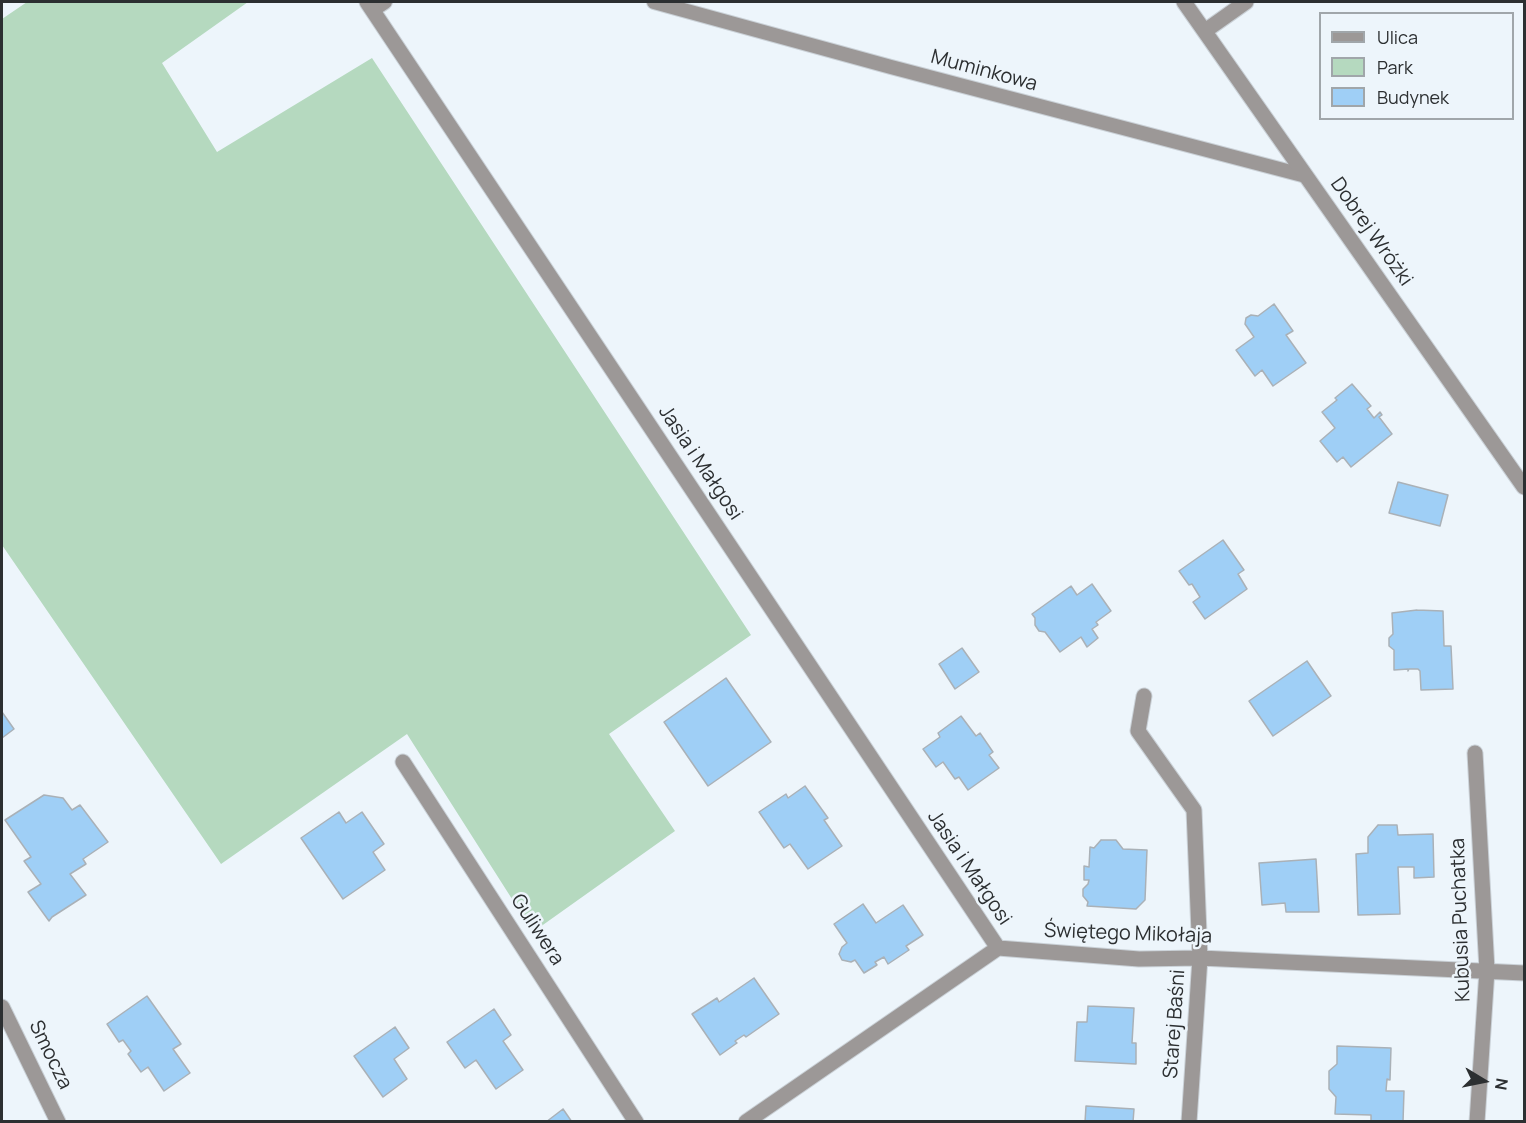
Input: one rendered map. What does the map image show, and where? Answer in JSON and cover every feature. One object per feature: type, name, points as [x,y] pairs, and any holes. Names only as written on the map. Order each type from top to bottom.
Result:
[{"type":"street","name":"Dobrej Wróżki","points":[[1184,2],[1524,487]]},
{"type":"street","points":[[1205,31],[1246,2]]},
{"type":"street","name":"Jasia i Małgosi","points":[[375,4],[998,948]]},
{"type":"street","name":"Starej Baśni","points":[[1144,696],[1138,731],[1194,810],[1200,958],[1189,1122]]},
{"type":"street","name":"Kubusia Puchatka","points":[[1475,753],[1487,970],[1477,1122]]},
{"type":"street","name":"Guliwera","points":[[403,762],[636,1122]]},
{"type":"street","points":[[746,1122],[998,948]]},
{"type":"street","name":"Świętego Mikołaja","points":[[998,948],[1139,959],[1200,958],[1524,973]]},
{"type":"street","name":"Smocza","points":[[3,1013],[58,1122]]},
{"type":"lane","name":"Muminkowa","points":[[654,2],[1306,176]]},
{"type":"green space","points":[[27,2],[248,2],[162,63],[217,152],[372,58],[751,635],[609,734],[675,831],[533,932],[407,734],[221,864],[2,545],[2,19]]},
{"type":"building","points":[[1274,304],[1293,331],[1286,335],[1306,363],[1273,386],[1262,370],[1255,376],[1236,350],[1254,337],[1245,324],[1246,318],[1251,315],[1258,316]]},
{"type":"building","points":[[1352,384],[1371,406],[1367,409],[1374,418],[1380,412],[1382,415],[1379,417],[1392,434],[1351,467],[1343,457],[1337,462],[1320,441],[1335,428],[1322,412]]},
{"type":"building","points":[[1398,482],[1448,495],[1440,526],[1389,513]]},
{"type":"building","points":[[1223,540],[1244,570],[1238,574],[1247,589],[1205,619],[1193,602],[1200,597],[1192,584],[1189,585],[1179,571]]},
{"type":"building","points":[[1092,584],[1111,611],[1096,622],[1098,625],[1092,629],[1098,638],[1087,647],[1081,637],[1060,652],[1045,632],[1039,631],[1032,614],[1071,586],[1077,595]]},
{"type":"building","points":[[1417,610],[1443,611],[1444,646],[1451,646],[1453,689],[1421,690],[1418,669],[1394,670],[1394,650],[1389,646],[1389,638],[1393,634],[1392,613]]},
{"type":"building","points":[[962,648],[979,672],[955,689],[939,664]]},
{"type":"building","points":[[1307,661],[1331,696],[1273,736],[1249,701]]},
{"type":"building","points":[[726,678],[771,742],[708,786],[664,722]]},
{"type":"building","points":[[2,712],[14,729],[2,738]]},
{"type":"building","points":[[961,716],[976,736],[980,733],[993,752],[989,755],[999,768],[968,790],[959,777],[955,779],[943,762],[936,767],[923,749],[940,737],[938,733]]},
{"type":"building","points":[[805,786],[828,818],[824,820],[842,846],[808,869],[790,844],[784,848],[759,812],[786,794],[788,798]]},
{"type":"building","points":[[44,795],[63,798],[72,810],[80,805],[108,842],[83,859],[86,864],[70,874],[86,895],[49,921],[28,892],[41,884],[24,861],[31,857],[5,820]]},
{"type":"building","points":[[339,812],[346,823],[362,812],[384,844],[373,852],[385,870],[343,899],[301,838]]},
{"type":"building","points":[[1378,825],[1397,825],[1398,835],[1433,834],[1434,877],[1414,878],[1414,867],[1398,867],[1400,914],[1358,915],[1356,854],[1368,853],[1368,837]]},
{"type":"building","points":[[1101,840],[1116,840],[1123,849],[1147,850],[1145,900],[1136,909],[1087,906],[1088,902],[1083,896],[1083,889],[1089,880],[1084,880],[1084,866],[1089,867],[1090,847],[1094,848]]},
{"type":"building","points":[[1316,859],[1319,912],[1286,912],[1285,903],[1262,905],[1259,863]]},
{"type":"building","points":[[863,904],[876,923],[903,905],[923,935],[906,946],[909,950],[888,964],[884,957],[875,962],[877,965],[864,973],[855,960],[851,962],[842,960],[839,954],[847,943],[834,924]]},
{"type":"building","points":[[754,978],[779,1014],[746,1037],[744,1035],[735,1041],[737,1043],[720,1055],[692,1014],[717,998],[719,1002]]},
{"type":"building","points":[[147,996],[181,1044],[173,1049],[190,1073],[164,1091],[148,1067],[141,1072],[128,1054],[131,1051],[123,1040],[119,1042],[107,1024]]},
{"type":"building","points":[[1088,1006],[1134,1008],[1132,1043],[1136,1043],[1136,1064],[1075,1061],[1077,1022],[1087,1022]]},
{"type":"building","points":[[494,1009],[511,1035],[503,1041],[523,1070],[496,1089],[476,1060],[465,1068],[447,1042]]},
{"type":"building","points":[[395,1027],[409,1048],[394,1059],[407,1079],[383,1097],[354,1056]]},
{"type":"building","points":[[1337,1046],[1391,1048],[1390,1080],[1387,1079],[1386,1091],[1404,1091],[1403,1122],[1371,1122],[1371,1115],[1335,1114],[1336,1097],[1329,1089],[1329,1071],[1337,1064]]},
{"type":"building","points":[[1086,1106],[1134,1109],[1133,1122],[1085,1122]]},
{"type":"building","points":[[563,1109],[572,1122],[546,1122]]}]
